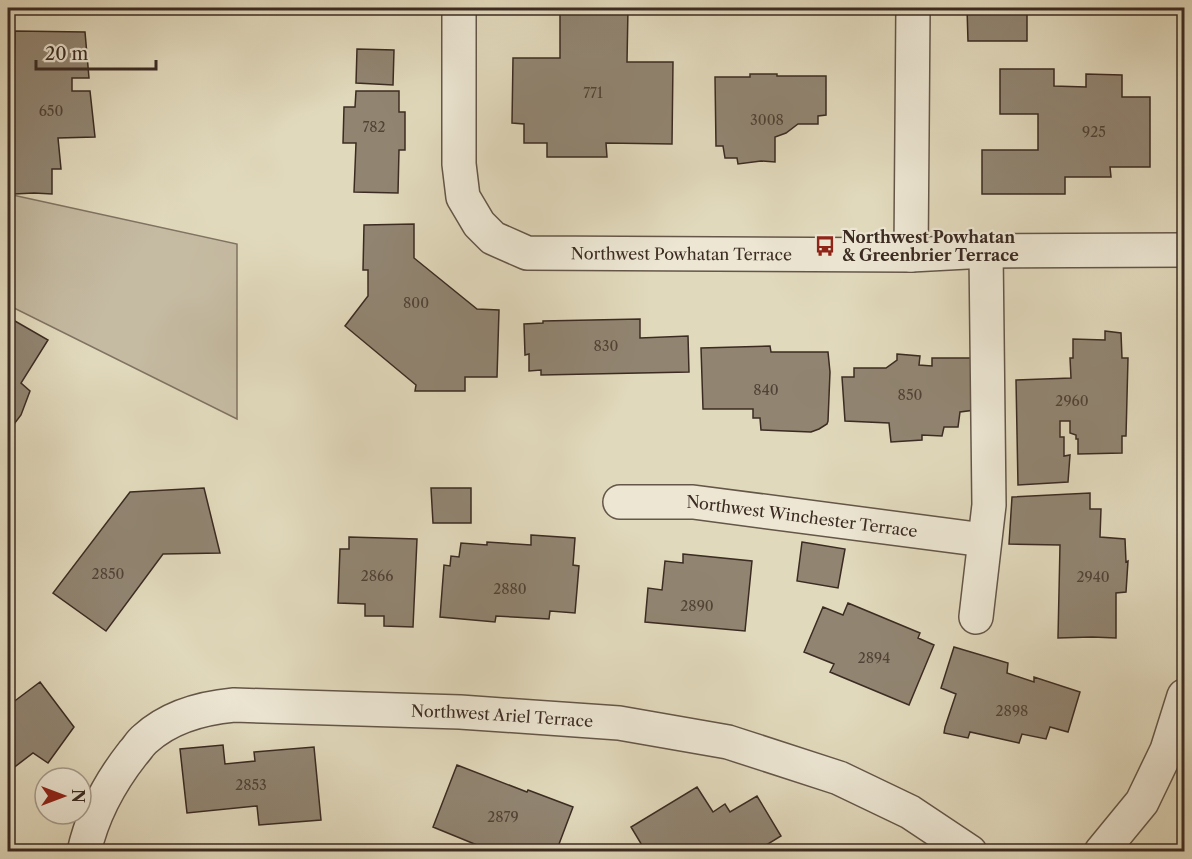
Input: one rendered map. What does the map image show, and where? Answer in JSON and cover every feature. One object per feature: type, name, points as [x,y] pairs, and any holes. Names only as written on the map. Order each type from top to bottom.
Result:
[{"type":"street","name":"Northwest Powhatan Terrace","points":[[459,8],[459,164],[464,197],[479,224],[493,238],[527,253],[911,255],[986,251],[1185,250]]},
{"type":"street","points":[[911,255],[913,8]]},
{"type":"street","points":[[976,617],[989,505],[986,251]]},
{"type":"street","name":"Northwest Winchester Terrace","points":[[620,502],[693,502],[984,540]]},
{"type":"street","points":[[1101,852],[1142,802],[1167,750],[1185,696]]},
{"type":"street","name":"Northwest Ariel Terrace","points":[[84,852],[106,793],[144,739],[167,724],[189,714],[208,708],[234,705],[460,712],[619,723],[728,742],[839,778],[910,812],[970,852]]},
{"type":"shaded area","points":[[8,194],[237,244],[237,419],[8,305]]},
{"type":"building","points":[[560,8],[628,8],[627,62],[673,62],[672,144],[606,143],[607,157],[547,157],[547,143],[524,143],[524,124],[512,123],[513,58],[560,58]]},
{"type":"building","points":[[967,8],[1027,8],[1027,41],[968,41]]},
{"type":"building","points":[[15,31],[85,32],[89,78],[72,78],[72,91],[90,91],[95,137],[58,138],[61,169],[52,169],[52,194],[14,194],[14,130],[11,130],[8,71],[14,71]]},
{"type":"building","points":[[357,49],[394,50],[393,85],[356,83]]},
{"type":"building","points":[[1000,69],[1054,69],[1054,86],[1086,87],[1086,74],[1122,75],[1122,97],[1150,97],[1150,167],[1110,167],[1111,177],[1065,177],[1065,194],[982,194],[982,150],[1038,150],[1038,114],[1000,114]]},
{"type":"building","points":[[750,74],[826,76],[826,115],[818,116],[818,124],[798,124],[786,133],[775,137],[775,162],[738,164],[737,158],[725,158],[723,146],[716,146],[715,77],[750,77]]},
{"type":"building","points":[[356,91],[399,91],[399,112],[405,112],[405,150],[399,150],[398,193],[354,192],[356,143],[343,143],[344,107],[355,107]]},
{"type":"building","points":[[414,224],[414,258],[477,309],[499,310],[497,377],[465,377],[465,391],[415,391],[416,385],[345,326],[368,296],[368,270],[363,270],[364,225]]},
{"type":"building","points":[[8,317],[48,340],[21,383],[30,391],[21,415],[8,432]]},
{"type":"building","points":[[640,319],[640,338],[688,336],[689,372],[541,375],[541,370],[529,371],[529,354],[525,355],[524,324],[543,323],[543,321]]},
{"type":"building","points":[[1105,331],[1121,333],[1122,358],[1128,358],[1126,436],[1122,436],[1122,453],[1078,454],[1078,439],[1076,435],[1070,433],[1070,421],[1060,421],[1060,437],[1064,437],[1064,456],[1070,455],[1068,482],[1018,485],[1016,380],[1071,378],[1070,358],[1073,358],[1073,339],[1105,340]]},
{"type":"building","points":[[770,346],[771,352],[828,352],[830,372],[827,424],[811,432],[761,430],[760,418],[753,418],[753,409],[703,409],[701,348]]},
{"type":"building","points":[[897,354],[920,356],[919,365],[932,366],[932,358],[974,358],[975,410],[960,412],[958,427],[944,427],[942,436],[922,435],[922,440],[891,442],[889,423],[845,421],[842,377],[854,377],[854,368],[886,368],[897,360]]},
{"type":"building","points":[[204,488],[220,553],[163,554],[106,631],[53,593],[130,492]]},
{"type":"building","points":[[431,488],[471,488],[471,523],[433,523]]},
{"type":"building","points":[[1090,493],[1090,509],[1101,509],[1100,537],[1125,539],[1126,562],[1128,561],[1126,592],[1116,593],[1116,638],[1058,638],[1060,545],[1009,544],[1012,497]]},
{"type":"building","points":[[531,535],[575,538],[573,565],[579,566],[575,613],[550,611],[549,619],[496,616],[495,622],[440,617],[444,565],[450,566],[451,556],[459,557],[461,543],[531,545]]},
{"type":"building","points":[[349,537],[417,539],[413,627],[384,626],[384,616],[365,616],[365,604],[338,603],[340,549],[349,549]]},
{"type":"building","points":[[802,542],[845,549],[838,588],[797,581]]},
{"type":"building","points":[[683,554],[752,561],[745,631],[645,622],[648,588],[662,590],[665,561],[683,563]]},
{"type":"building","points":[[848,603],[920,633],[918,638],[934,645],[909,705],[830,672],[834,664],[804,652],[823,607],[843,615]]},
{"type":"building","points":[[954,647],[1008,663],[1007,673],[1034,682],[1034,677],[1080,692],[1068,732],[1050,727],[1046,739],[1022,734],[1019,743],[970,732],[968,738],[944,733],[956,694],[941,688]]},
{"type":"building","points":[[40,682],[74,727],[48,763],[33,753],[8,772],[8,706]]},
{"type":"building","points":[[223,745],[225,764],[255,761],[254,752],[314,747],[321,820],[259,825],[257,806],[187,813],[180,749]]},
{"type":"building","points":[[457,765],[573,807],[556,852],[494,852],[433,827]]},
{"type":"building","points":[[697,787],[713,812],[725,804],[730,812],[757,796],[781,836],[755,852],[646,852],[631,827]]},
{"type":"place","name":"Northwest Powhatan & Greenbrier Terrace","points":[[825,246]]}]
